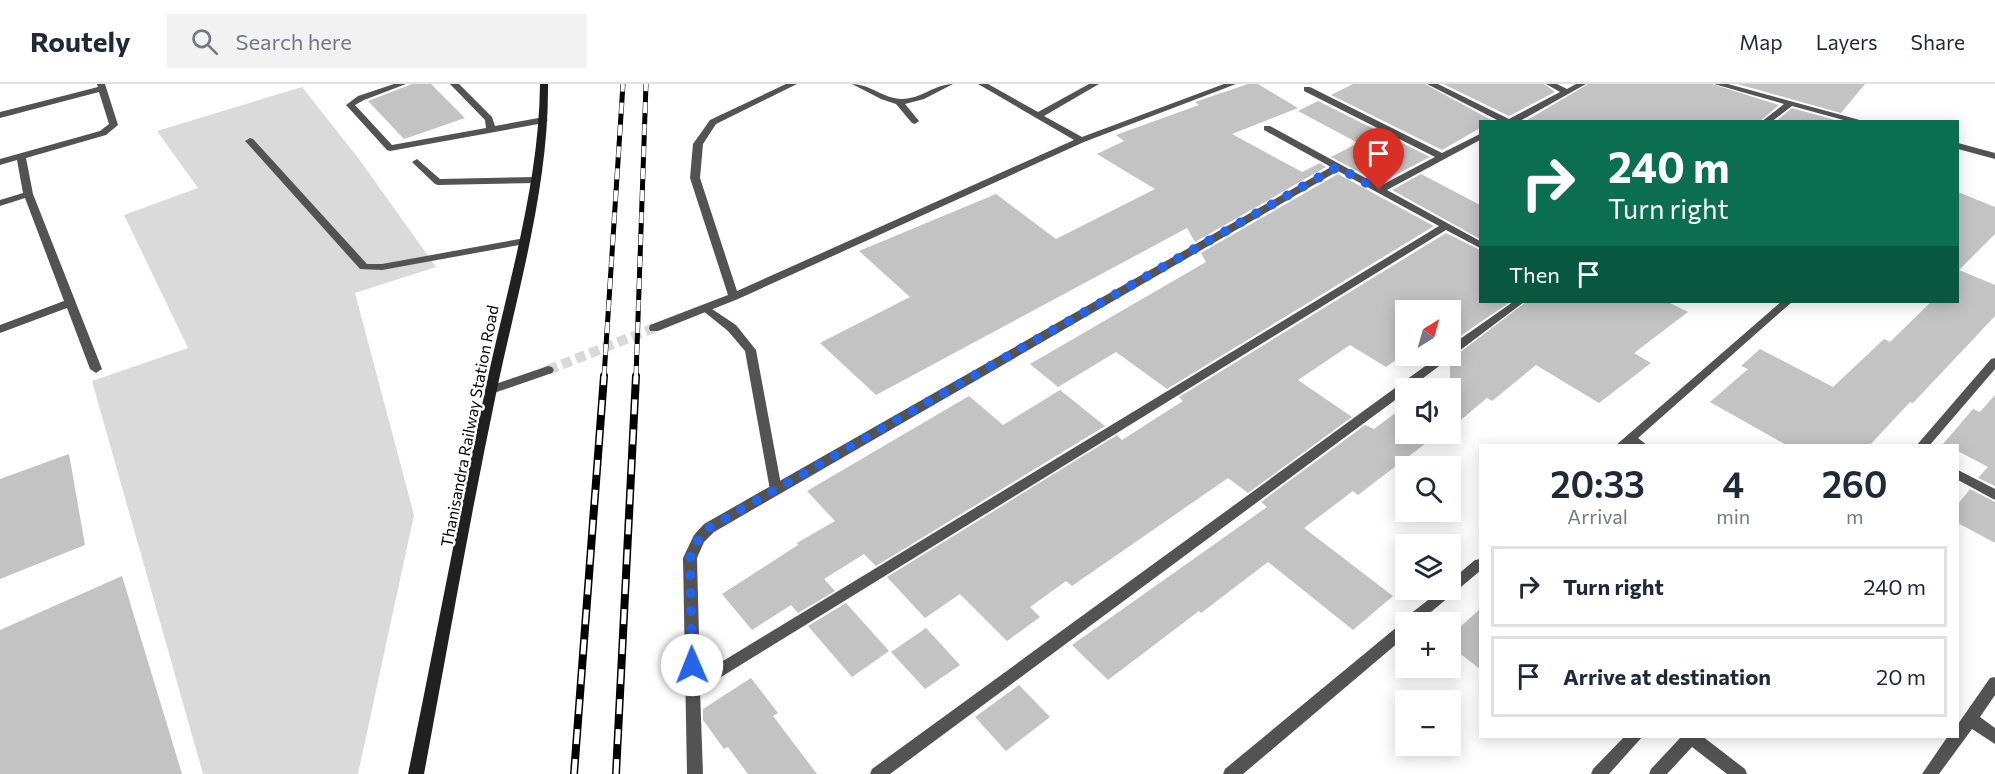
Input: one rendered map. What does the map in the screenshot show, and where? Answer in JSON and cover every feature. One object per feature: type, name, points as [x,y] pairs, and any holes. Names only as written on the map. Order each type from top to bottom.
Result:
[{"type":"street","points":[[402,84],[361,98],[350,105],[390,148],[544,120]]},
{"type":"street","points":[[454,84],[489,119],[491,129]]},
{"type":"street","name":"Thanisandra Railway Station Road","points":[[416,774],[491,390],[525,241],[544,120],[544,84]]},
{"type":"street","points":[[734,297],[695,178],[698,144],[713,122],[793,84]]},
{"type":"street","points":[[856,84],[900,104],[915,122]]},
{"type":"street","points":[[900,104],[912,102],[949,84]]},
{"type":"street","points":[[982,84],[1081,140]]},
{"type":"street","points":[[1039,115],[1095,84]]},
{"type":"street","points":[[654,328],[734,297],[1081,140],[1232,84]]},
{"type":"street","points":[[1431,84],[1505,120]]},
{"type":"street","points":[[1550,84],[1567,92]]},
{"type":"street","points":[[1513,120],[1582,84]]},
{"type":"street","points":[[1718,84],[1735,86],[1855,120]]},
{"type":"street","points":[[0,115],[101,86],[114,125],[103,133],[0,162]]},
{"type":"street","points":[[1307,89],[1443,157]]},
{"type":"street","points":[[1768,120],[1791,103]]},
{"type":"street","points":[[1267,128],[1479,244]]},
{"type":"street","points":[[1379,190],[1479,138]]},
{"type":"street","points":[[250,141],[364,267],[382,267],[525,241]]},
{"type":"street","points":[[1960,149],[1995,156]]},
{"type":"street","points":[[21,157],[28,194],[96,369]]},
{"type":"street","points":[[417,162],[438,182],[536,180]]},
{"type":"street","points":[[695,774],[690,558],[699,539],[709,528],[1337,167]]},
{"type":"street","points":[[0,203],[28,194]]},
{"type":"street","points":[[693,687],[1445,227]]},
{"type":"street","points":[[0,329],[70,303]]},
{"type":"street","points":[[1461,344],[1518,303]]},
{"type":"street","points":[[1625,442],[1786,303]]},
{"type":"street","points":[[706,308],[732,328],[750,350],[776,490]]},
{"type":"street","points":[[1924,444],[1995,362]]},
{"type":"street","points":[[879,774],[1432,366]]},
{"type":"street","points":[[491,390],[548,370]]},
{"type":"street","points":[[1959,476],[1995,495]]},
{"type":"street","points":[[1461,580],[1479,565]]},
{"type":"street","points":[[1422,612],[1437,600]]},
{"type":"street","points":[[1231,774],[1395,636]]},
{"type":"street","points":[[1959,733],[1990,700],[1995,683]]},
{"type":"street","points":[[1970,719],[1995,737]]},
{"type":"street","points":[[1599,774],[1634,738]]},
{"type":"street","points":[[1657,774],[1689,738]]},
{"type":"street","points":[[1691,738],[1739,774]]},
{"type":"street","points":[[1930,774],[1956,738]]},
{"type":"shaded area","points":[[302,87],[359,159],[436,267],[355,293],[414,515],[358,774],[203,774],[92,381],[188,348],[124,215],[198,188],[157,131]]},
{"type":"building","points":[[412,84],[431,84],[465,118],[404,139],[368,101]]},
{"type":"building","points":[[1248,84],[1258,84],[1298,108],[1232,134],[1302,172],[1320,163],[1326,167],[1195,242],[1187,228],[876,395],[820,343],[910,297],[859,251],[996,194],[1056,239],[1155,189],[1097,154],[1124,141],[1116,135],[1199,105],[1195,102]]},
{"type":"building","points":[[1353,84],[1425,84],[1491,120],[1479,120],[1479,129],[1442,150],[1331,95]]},
{"type":"building","points":[[1443,84],[1544,84],[1555,92],[1509,116]]},
{"type":"building","points":[[1588,84],[1712,84],[1779,105],[1761,120],[1527,120]]},
{"type":"building","points":[[1737,84],[1865,84],[1841,113]]},
{"type":"building","points":[[1318,101],[1430,157],[1380,183],[1331,157],[1358,143],[1298,111]]},
{"type":"building","points":[[1792,108],[1835,120],[1777,120]]},
{"type":"building","points":[[1338,174],[1434,226],[1167,389],[1116,352],[1058,387],[1030,364],[1206,262],[1201,253]]},
{"type":"building","points":[[1421,174],[1479,204],[1479,238],[1392,190]]},
{"type":"building","points":[[1959,192],[1995,207],[1995,234],[1959,270]]},
{"type":"building","points":[[1446,233],[1479,250],[1479,303],[1509,303],[1461,335],[1461,300],[1395,300],[1395,361],[1386,367],[1350,345],[1298,380],[1352,417],[1248,493],[1228,478],[1072,586],[1066,581],[1030,607],[1040,617],[1007,641],[960,594],[925,618],[887,577],[1117,435],[1122,440],[1183,401],[1179,397]]},
{"type":"building","points":[[1959,270],[1995,285],[1995,316],[1871,444],[1784,444],[1710,402],[1748,369],[1741,366],[1760,349],[1833,387],[1884,339],[1890,342],[1930,303],[1959,303]]},
{"type":"building","points":[[1525,303],[1670,303],[1688,312],[1634,353],[1651,363],[1599,403],[1536,365],[1492,401],[1487,398],[1461,420],[1461,378],[1450,378],[1450,366],[1461,366],[1461,352]]},
{"type":"building","points":[[1060,390],[1105,426],[876,566],[864,554],[824,579],[835,591],[798,613],[791,605],[752,630],[722,594],[798,545],[797,543],[835,521],[807,491],[969,396],[1003,425]]},
{"type":"building","points":[[1995,395],[1995,486],[1978,478],[1988,467],[1959,452],[1959,444],[1943,444],[1973,409],[1980,412]]},
{"type":"building","points":[[1395,413],[1395,444],[1425,444],[1409,456],[1395,456],[1395,467],[1358,495],[1353,491],[1304,528],[1393,596],[1353,630],[1268,562],[1108,680],[1072,645],[1267,507],[1261,502],[1365,425],[1374,429]]},
{"type":"building","points":[[69,454],[85,545],[0,579],[0,479]]},
{"type":"building","points":[[1970,489],[1995,502],[1995,543],[1959,524],[1959,503]]},
{"type":"building","points":[[122,576],[182,774],[0,774],[0,630]]},
{"type":"building","points":[[846,603],[889,651],[852,677],[808,626]]},
{"type":"building","points":[[1479,610],[1479,668],[1461,654],[1461,626]]},
{"type":"building","points":[[926,628],[960,665],[925,689],[891,652]]},
{"type":"building","points":[[751,678],[778,713],[773,716],[817,774],[748,774],[728,747],[724,749],[703,720],[703,709]]},
{"type":"building","points":[[1019,685],[1050,717],[1006,751],[975,717]]},
{"type":"tunnel","points":[[548,370],[654,328]]},
{"type":"railway","points":[[604,377],[623,84]]},
{"type":"railway","points":[[636,377],[646,84]]},
{"type":"railway","points":[[574,774],[604,376]]},
{"type":"railway","points":[[616,774],[636,376]]},
{"type":"route","points":[[692,665],[690,558],[699,539],[709,528],[1337,167],[1379,190]]}]
